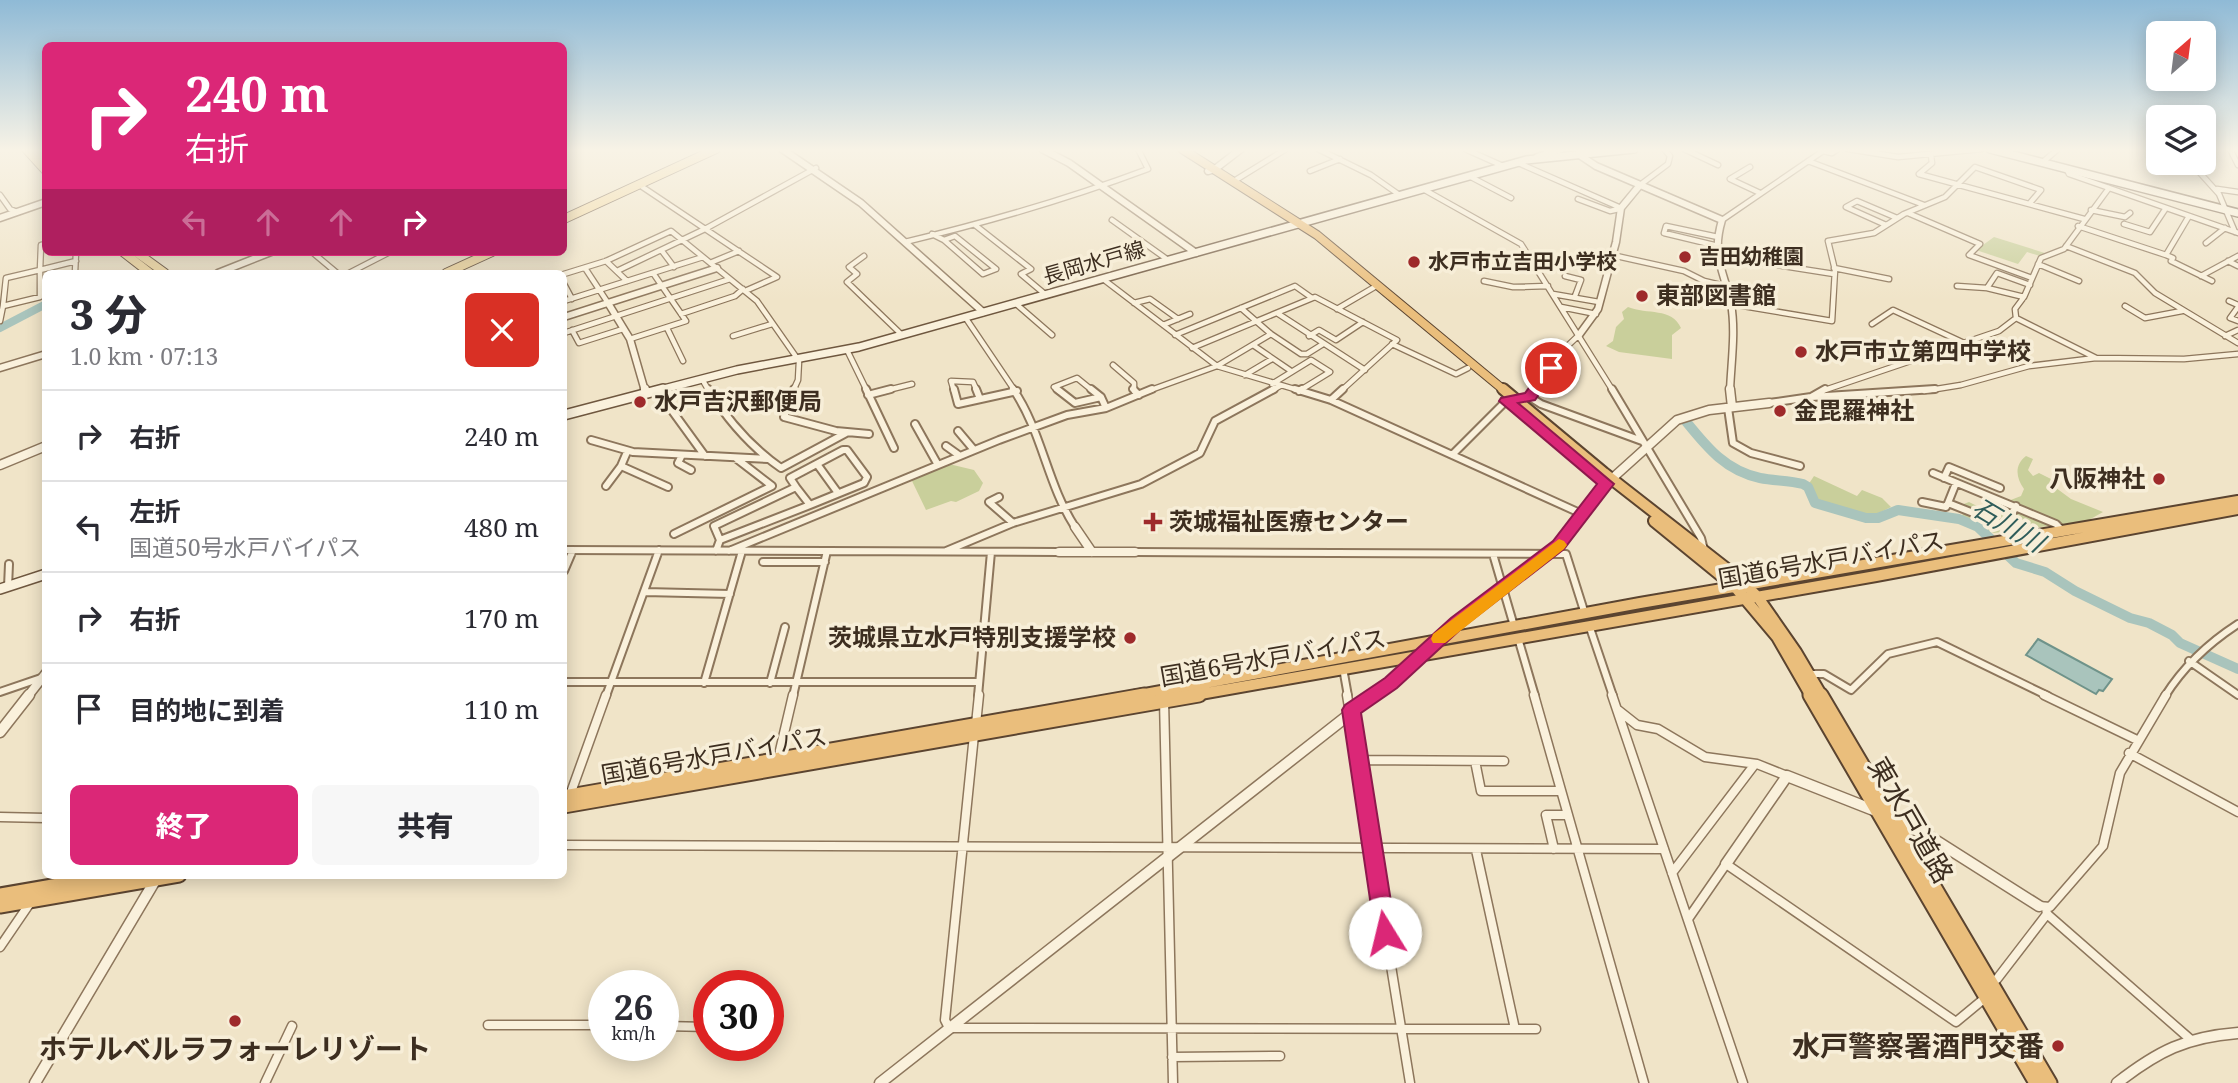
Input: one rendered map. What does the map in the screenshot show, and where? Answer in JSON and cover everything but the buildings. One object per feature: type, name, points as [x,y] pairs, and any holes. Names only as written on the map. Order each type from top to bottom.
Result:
[{"type":"highway","points":[[1259,200],[1298,224]]},
{"type":"highway","points":[[1262,200],[1298,224],[1375,286],[1510,400],[1741,586]]},
{"type":"highway","points":[[1375,286],[1468,368],[1510,400]]},
{"type":"highway","points":[[1609,481],[1704,550],[1741,586]]},
{"type":"highway","name":"国道6号水戸バイパス","points":[[567,800],[975,729],[1437,640],[1516,632],[1751,597],[1999,548],[2064,532],[2238,501]]},
{"type":"highway","name":"国道6号水戸バイパス","points":[[1587,620],[1741,586],[2238,509]]},
{"type":"highway","name":"東水戸道路","points":[[1741,586],[1809,674],[1893,820],[2036,1083]]},
{"type":"highway","name":"東水戸道路","points":[[1751,597],[1792,662],[1875,811],[1987,990],[2050,1083]]},
{"type":"highway","name":"国道6号水戸バイパス","points":[[567,800],[778,759],[1164,700],[1420,656],[1516,632]]},
{"type":"highway","points":[[0,895],[93,879]]},
{"type":"highway","points":[[0,906],[146,879]]},
{"type":"main road","points":[[567,216],[603,200]]},
{"type":"main road","name":"長岡水戸線","points":[[567,414],[702,379],[847,350],[1388,200]]},
{"type":"main road","points":[[2182,200],[2238,212]]},
{"type":"main road","points":[[2190,200],[2229,210]]},
{"type":"main road","points":[[443,270],[473,256]]},
{"type":"main road","points":[[453,270],[483,256]]},
{"type":"main road","points":[[139,258],[160,270]]},
{"type":"main road","points":[[4,588],[42,576]]},
{"type":"street","points":[[4,200],[10,209],[18,212]]},
{"type":"street","points":[[660,200],[776,277],[735,296],[681,314]]},
{"type":"street","points":[[617,271],[684,240],[760,200]]},
{"type":"street","points":[[853,200],[983,312]]},
{"type":"street","points":[[905,242],[1062,200]]},
{"type":"street","points":[[1120,200],[1196,253]]},
{"type":"street","points":[[1442,200],[1521,244],[1701,538],[1704,550]]},
{"type":"street","points":[[1579,200],[1610,211],[1621,208]]},
{"type":"street","points":[[1602,200],[1621,208]]},
{"type":"street","points":[[1530,397],[1559,353],[1579,335],[1596,314],[1621,208],[1628,200]]},
{"type":"street","points":[[1674,200],[1722,220]]},
{"type":"street","points":[[1751,200],[1722,220],[1718,237],[1718,256],[1731,304],[1730,407],[1733,443],[1751,453],[1800,466]]},
{"type":"street","points":[[1910,200],[1924,205]]},
{"type":"street","points":[[1731,304],[1832,321],[1834,271],[1833,253],[1828,241],[1874,233],[1897,218],[1938,200]]},
{"type":"street","points":[[2010,200],[2084,219]]},
{"type":"street","points":[[2030,204],[2034,200]]},
{"type":"street","points":[[2016,318],[2015,309],[2024,297],[2041,258],[2060,252],[2066,246],[2099,200]]},
{"type":"street","points":[[2142,200],[2237,233]]},
{"type":"street","points":[[2223,200],[2237,233]]},
{"type":"street","points":[[1886,225],[1846,207],[1857,201],[1897,218]]},
{"type":"street","points":[[0,218],[42,203]]},
{"type":"street","points":[[2124,224],[2150,232],[2166,208]]},
{"type":"street","points":[[2091,209],[2125,217],[2130,213]]},
{"type":"street","points":[[1908,213],[1980,244],[1969,255],[2031,281]]},
{"type":"street","points":[[2166,255],[2189,216]]},
{"type":"street","points":[[1112,220],[1168,260]]},
{"type":"street","points":[[975,225],[1031,269],[1020,274],[1046,295]]},
{"type":"street","points":[[1718,237],[1666,226],[1664,233],[1718,246]]},
{"type":"street","points":[[2078,226],[2174,258],[2171,261],[2212,281]]},
{"type":"street","points":[[2206,243],[2225,228]]},
{"type":"street","points":[[567,273],[606,261],[671,231],[757,300],[798,359],[798,380],[784,417],[848,432],[869,434]]},
{"type":"street","points":[[932,234],[944,240],[983,274],[996,269],[955,236],[944,240]]},
{"type":"street","points":[[42,245],[42,287]]},
{"type":"street","points":[[2066,246],[2135,273],[2155,293],[2238,343]]},
{"type":"street","points":[[662,251],[674,267]]},
{"type":"street","points":[[567,316],[662,286],[739,251]]},
{"type":"street","points":[[1612,255],[1684,271],[1704,281],[1725,286]]},
{"type":"street","points":[[75,270],[76,256]]},
{"type":"street","points":[[226,270],[261,256]]},
{"type":"street","points":[[317,256],[333,270]]},
{"type":"street","points":[[355,270],[382,256]]},
{"type":"street","points":[[864,256],[849,267],[857,274],[847,282],[902,335]]},
{"type":"street","points":[[1718,256],[1889,279]]},
{"type":"street","points":[[2201,276],[2238,256]]},
{"type":"street","points":[[567,300],[703,257]]},
{"type":"street","points":[[0,321],[3,278],[76,261]]},
{"type":"street","points":[[606,261],[627,281]]},
{"type":"street","points":[[2228,261],[2238,265]]},
{"type":"street","points":[[2038,264],[2079,281]]},
{"type":"street","points":[[585,268],[629,339],[646,393]]},
{"type":"street","points":[[629,339],[686,321],[653,273]]},
{"type":"street","points":[[1987,288],[1997,274],[2031,281]]},
{"type":"street","points":[[1565,276],[1581,280],[1574,296]]},
{"type":"street","points":[[567,332],[730,279]]},
{"type":"street","points":[[1103,279],[1217,366],[1331,400],[1582,514]]},
{"type":"street","points":[[1484,281],[1513,287],[1548,286]]},
{"type":"street","points":[[1175,335],[1295,286],[1312,298]]},
{"type":"street","points":[[1337,309],[1375,286]]},
{"type":"street","points":[[1957,286],[1987,288],[2024,297]]},
{"type":"street","points":[[567,290],[572,299]]},
{"type":"street","points":[[1553,294],[1599,302]]},
{"type":"street","points":[[3,306],[42,296]]},
{"type":"street","points":[[1192,348],[1315,297],[1397,340],[1331,400]]},
{"type":"street","points":[[1134,303],[1150,299],[1178,319]]},
{"type":"street","points":[[2229,301],[2238,306],[2230,318],[2238,321]]},
{"type":"street","points":[[1016,303],[1052,335]]},
{"type":"street","points":[[2125,306],[2145,318],[2182,311]]},
{"type":"street","points":[[1561,307],[1596,314]]},
{"type":"street","points":[[1241,308],[1271,334],[1301,354],[1307,354],[1323,344]]},
{"type":"street","points":[[1872,324],[1893,310],[1965,343]]},
{"type":"street","points":[[1277,313],[1365,370]]},
{"type":"street","points":[[1163,325],[1190,314]]},
{"type":"street","points":[[965,317],[1017,391],[1034,427],[1062,507],[1092,552]]},
{"type":"street","points":[[1811,397],[1828,388],[1999,331],[2016,318]]},
{"type":"street","points":[[2016,318],[2096,358]]},
{"type":"street","points":[[1309,336],[1319,330],[1336,340],[1363,322]]},
{"type":"street","points":[[733,336],[772,324]]},
{"type":"street","points":[[667,328],[682,361]]},
{"type":"street","points":[[572,330],[579,343],[623,329]]},
{"type":"street","points":[[2225,336],[2238,330]]},
{"type":"street","points":[[729,551],[1034,427],[1067,415],[1106,408],[1200,370],[1217,366],[1271,334]]},
{"type":"street","points":[[1392,344],[1456,374],[1468,368]]},
{"type":"street","points":[[1253,345],[1291,371]]},
{"type":"street","points":[[847,350],[894,449]]},
{"type":"street","points":[[880,1083],[1170,850],[1351,710],[1391,683],[1437,640],[1548,554],[1644,444],[1682,417],[1730,407],[1811,397],[1924,391],[1961,385],[2029,366],[2096,358],[2184,359],[2238,354]]},
{"type":"street","points":[[0,368],[42,355]]},
{"type":"street","points":[[1245,375],[1272,359]]},
{"type":"street","points":[[1272,384],[1311,360],[1330,372],[1299,391]]},
{"type":"street","points":[[1113,365],[1134,383],[1133,390],[1139,395]]},
{"type":"street","points":[[1101,397],[1075,403],[1054,387],[1077,378],[1101,397],[1106,408]]},
{"type":"street","points":[[702,379],[721,410],[768,459],[781,468],[848,432]]},
{"type":"street","points":[[980,399],[973,382],[951,381],[958,404],[1017,391]]},
{"type":"street","points":[[869,395],[912,384]]},
{"type":"street","points":[[946,552],[1013,523],[1141,484],[1200,453],[1215,421],[1280,386]]},
{"type":"street","points":[[657,390],[705,456]]},
{"type":"street","points":[[1452,455],[1510,400],[1530,397],[1541,404],[1644,444]]},
{"type":"street","points":[[915,424],[938,465]]},
{"type":"street","points":[[958,431],[974,450]]},
{"type":"street","points":[[591,440],[627,452],[768,459]]},
{"type":"street","points":[[946,446],[960,456]]},
{"type":"street","points":[[0,466],[42,448]]},
{"type":"street","points":[[720,540],[810,505],[838,494],[864,483],[867,477],[847,450],[790,478],[810,505]]},
{"type":"street","points":[[606,486],[621,466],[627,452]]},
{"type":"street","points":[[682,455],[678,463],[691,470]]},
{"type":"street","points":[[674,534],[772,486],[736,458]]},
{"type":"street","points":[[817,464],[838,494]]},
{"type":"street","points":[[621,466],[668,487]]},
{"type":"street","points":[[1944,478],[1949,467],[2000,488]]},
{"type":"street","points":[[1933,473],[2056,524],[2064,532]]},
{"type":"street","points":[[1996,497],[2004,479]]},
{"type":"street","points":[[1922,502],[1946,507],[1956,483]]},
{"type":"street","points":[[716,551],[720,540],[713,526],[796,487]]},
{"type":"street","points":[[999,497],[989,502],[1013,523]]},
{"type":"street","points":[[1948,503],[2006,526],[2016,506]]},
{"type":"street","points":[[567,550],[1566,554],[1743,1083]]},
{"type":"street","points":[[567,564],[573,550]]},
{"type":"street","points":[[567,797],[659,550]]},
{"type":"street","points":[[704,682],[742,551]]},
{"type":"street","points":[[778,759],[827,551]]},
{"type":"street","points":[[949,1027],[945,1020],[991,552]]},
{"type":"street","points":[[1493,554],[1644,1083]]},
{"type":"street","points":[[763,562],[825,562]]},
{"type":"street","points":[[4,588],[9,564]]},
{"type":"street","points":[[645,592],[730,594]]},
{"type":"street","points":[[1726,864],[1956,1022],[1997,979],[2044,909],[2050,907],[2103,846],[2120,773],[2129,753],[2189,661],[2238,624]]},
{"type":"street","points":[[770,683],[785,627]]},
{"type":"street","points":[[1809,674],[1824,674],[1851,690],[1888,654],[1937,642],[2137,740]]},
{"type":"street","points":[[2189,661],[2238,695]]},
{"type":"street","points":[[1343,668],[1410,1083]]},
{"type":"street","points":[[0,692],[42,677]]},
{"type":"street","points":[[0,732],[42,679]]},
{"type":"street","points":[[567,682],[979,682]]},
{"type":"street","points":[[1164,700],[1170,850],[1173,1083]]},
{"type":"street","points":[[1618,710],[1637,725],[1658,729],[1705,757],[1755,764],[1875,811],[1927,835],[2044,909],[2190,1038]]},
{"type":"street","points":[[2129,753],[2238,812]]},
{"type":"street","points":[[1359,760],[1504,761]]},
{"type":"street","points":[[1475,761],[1481,791],[1561,792]]},
{"type":"street","points":[[1672,873],[1755,764]]},
{"type":"street","points":[[1688,919],[1787,776]]},
{"type":"street","points":[[1555,849],[1546,815],[1568,815]]},
{"type":"street","points":[[0,817],[42,818]]},
{"type":"street","points":[[567,845],[962,846],[1170,850],[1664,849]]},
{"type":"street","points":[[1476,850],[1515,1029]]},
{"type":"street","points":[[35,1083],[156,879]]},
{"type":"street","points":[[0,947],[31,901]]},
{"type":"street","points":[[488,1025],[588,1025]]},
{"type":"street","points":[[265,1083],[292,1026]]},
{"type":"street","points":[[949,1027],[1536,1029]]},
{"type":"street","points":[[2117,1083],[2156,1052],[2190,1038],[2238,1033]]},
{"type":"street","points":[[1172,1057],[1280,1056]]},
{"type":"green space","points":[[1994,237],[2048,254],[2040,256],[2027,252],[2018,264],[1976,250]]},
{"type":"green space","points":[[1628,307],[1665,314],[1677,321],[1681,328],[1672,335],[1672,359],[1619,352],[1606,346],[1613,341],[1616,327],[1624,319],[1622,312]]},
{"type":"green space","points":[[2026,456],[2033,459],[2028,470],[2033,476],[2039,473],[2053,480],[2052,485],[2071,499],[2103,512],[2087,521],[1993,533],[1961,518],[1964,511],[1961,505],[1969,502],[1985,510],[2021,496],[2024,489],[2019,480],[2018,467]]},
{"type":"green space","points":[[949,464],[974,470],[983,483],[979,491],[956,502],[951,501],[926,510],[912,481],[914,477]]},
{"type":"green space","points":[[1814,476],[1857,496],[1862,490],[1882,498],[1891,507],[1871,517],[1821,504],[1814,499],[1808,485]]},
{"type":"water","points":[[2038,639],[2112,679],[2103,691],[2099,690],[2096,694],[2026,655]]},
{"type":"waterway","points":[[0,328],[42,306]]},
{"type":"waterway","name":"石川川","points":[[1684,419],[1717,456],[1747,474],[1803,484],[1808,487],[1815,503],[1866,518],[1878,518],[1898,510],[1959,519],[1978,527],[2016,563],[2045,572],[2075,591],[2130,618],[2149,623],[2172,635],[2180,643],[2238,669]]},
{"type":"slow traffic","points":[[1439,639],[1559,545]]},
{"type":"place","name":"吉田幼稚園","points":[[1685,257]]},
{"type":"place","name":"水戸市立吉田小学校","points":[[1414,262]]},
{"type":"place","name":"東部図書館","points":[[1642,296]]},
{"type":"place","name":"水戸市立第四中学校","points":[[1801,352]]},
{"type":"place","name":"水戸吉沢郵便局","points":[[640,402]]},
{"type":"place","name":"金毘羅神社","points":[[1780,411]]},
{"type":"place","name":"八阪神社","points":[[2159,479]]},
{"type":"place","name":"茨城福祉医療センター","points":[[1153,522]]},
{"type":"place","name":"茨城県立水戸特別支援学校","points":[[1130,638]]},
{"type":"place","name":"ホテルベルラフォーレリゾート","points":[[235,1021]]},
{"type":"place","name":"水戸警察署酒門交番","points":[[2058,1046]]},
{"type":"route","points":[[1385,933],[1351,710],[1391,683],[1469,613],[1523,575],[1559,545],[1606,484],[1506,401],[1530,397],[1551,368]]}]
